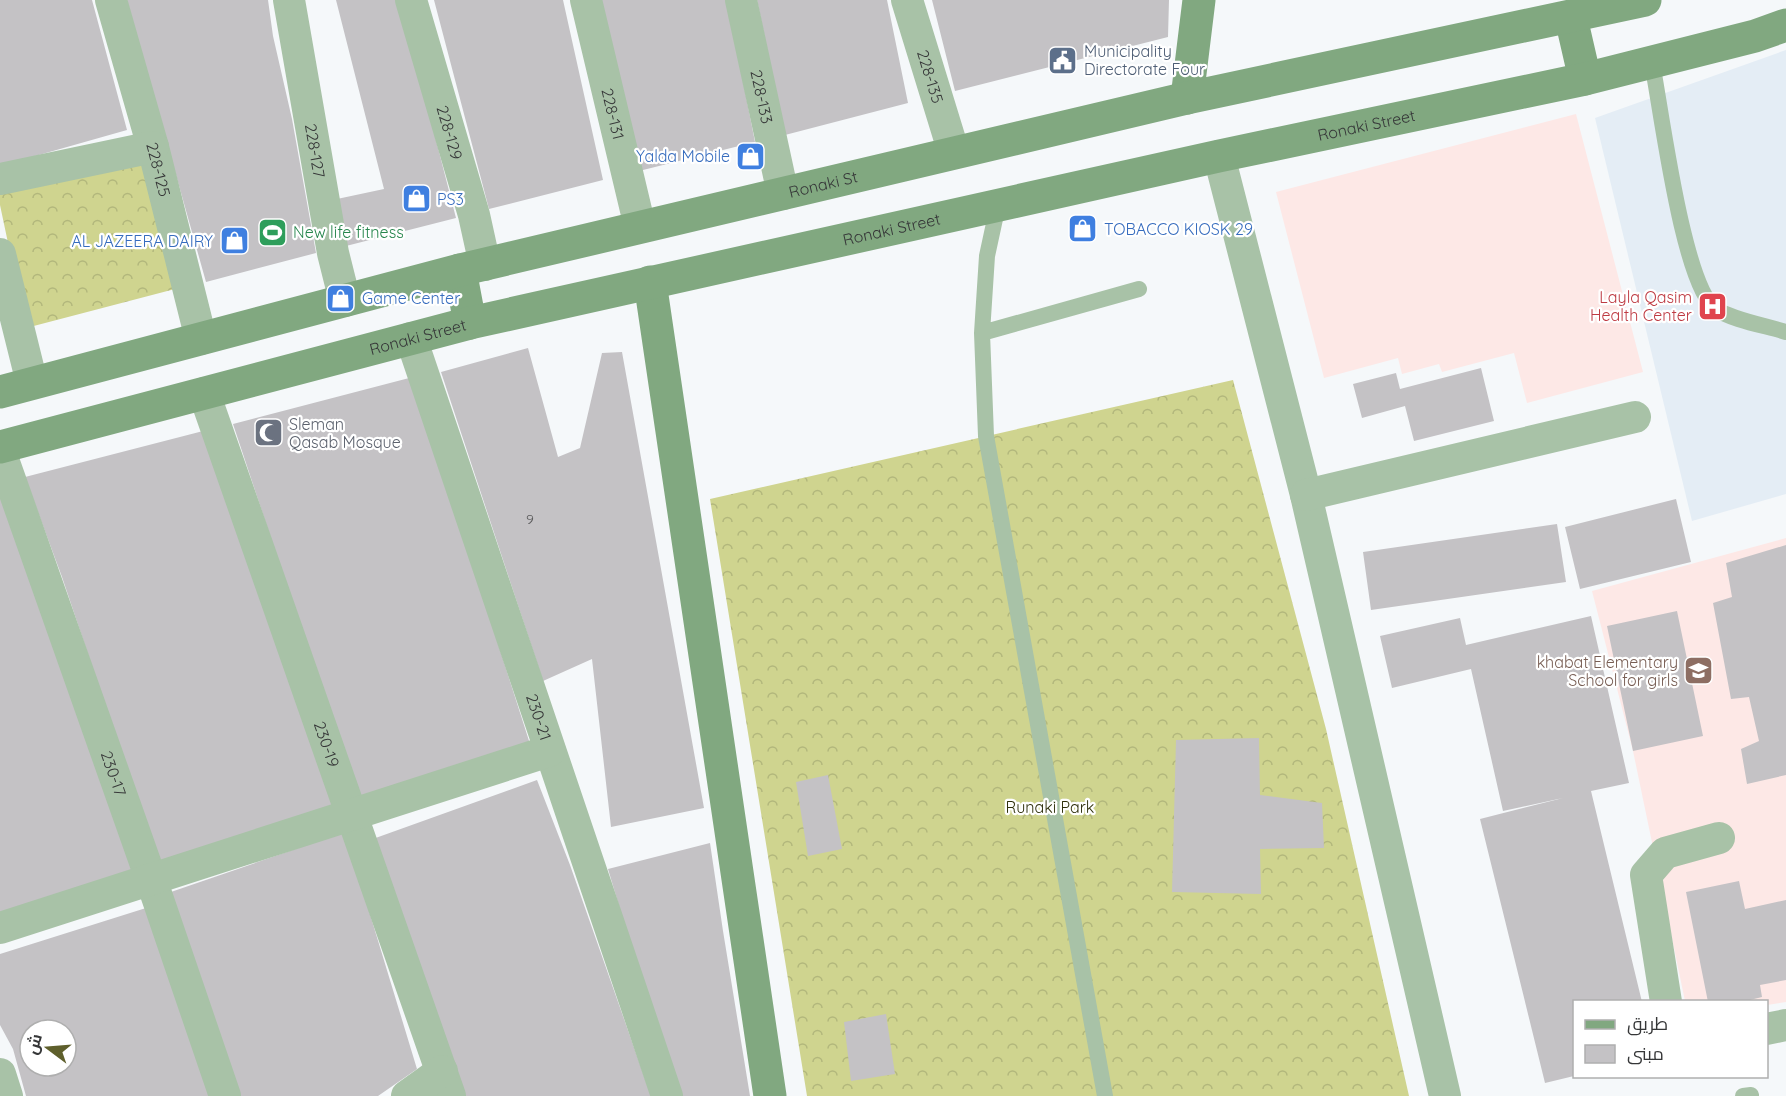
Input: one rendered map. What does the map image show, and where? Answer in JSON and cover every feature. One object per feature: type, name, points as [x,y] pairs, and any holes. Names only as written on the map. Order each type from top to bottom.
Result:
[{"type":"main road","points":[[1199,0],[1187,98],[1571,18],[1645,0]]},
{"type":"main road","points":[[1571,18],[1585,79]]},
{"type":"main road","name":"Ronaki Street","points":[[0,449],[470,322],[1219,156],[1585,79],[1755,36],[1786,25]]},
{"type":"main road","name":"Ronaki St","points":[[472,268],[1187,98]]},
{"type":"main road","points":[[0,392],[472,268],[470,322]]},
{"type":"main road","points":[[650,282],[770,1096]]},
{"type":"street","name":"228-125","points":[[111,0],[153,147],[201,339]]},
{"type":"street","name":"228-127","points":[[289,0],[333,253],[345,301]]},
{"type":"street","name":"228-129","points":[[411,0],[474,215],[472,268]]},
{"type":"street","name":"228-131","points":[[586,0],[640,227]]},
{"type":"street","name":"228-133","points":[[741,0],[783,194]]},
{"type":"street","name":"228-135","points":[[907,0],[954,153]]},
{"type":"street","points":[[0,179],[153,147]]},
{"type":"street","points":[[1219,156],[1306,495],[1445,1096]]},
{"type":"street","points":[[0,254],[32,383]]},
{"type":"street","name":"230-21","points":[[411,338],[667,1096]]},
{"type":"street","name":"230-19","points":[[204,393],[446,1084]]},
{"type":"street","points":[[1306,495],[1635,417]]},
{"type":"street","name":"230-17","points":[[0,449],[152,879],[225,1096]]},
{"type":"street","points":[[0,928],[549,751]]},
{"type":"street","points":[[1666,1000],[1646,875],[1665,853],[1719,838]]},
{"type":"street","points":[[1768,1029],[1786,1025]]},
{"type":"street","points":[[0,1074],[7,1096]]},
{"type":"street","points":[[407,1096],[446,1084]]},
{"type":"lane","points":[[1652,63],[1685,242],[1702,294],[1717,310],[1786,332]]},
{"type":"lane","points":[[998,205],[987,256],[982,333],[986,436],[1105,1096]]},
{"type":"lane","points":[[982,333],[1139,289]]},
{"type":"shaded area","name":"Layla Qasim Health Center","points":[[1786,50],[1786,494],[1692,521],[1595,118]]},
{"type":"shaded area","points":[[1576,114],[1643,372],[1527,403],[1514,353],[1442,372],[1439,364],[1402,374],[1398,358],[1324,378],[1276,192]]},
{"type":"shaded area","name":"khabat Elementary School for girls","points":[[1786,538],[1786,1002],[1768,1005],[1768,1000],[1685,1000],[1633,751],[1592,591]]},
{"type":"green space","points":[[147,153],[175,289],[26,328],[0,205],[0,186]]},
{"type":"green space","name":"Runaki Park","points":[[1233,380],[1326,729],[1409,1096],[807,1096],[710,499]]},
{"type":"building","points":[[0,0],[92,0],[127,130],[0,166]]},
{"type":"building","points":[[127,0],[268,0],[316,253],[206,282]]},
{"type":"building","points":[[336,0],[400,0],[456,218],[346,246],[337,199],[384,189]]},
{"type":"building","points":[[434,0],[563,0],[603,180],[489,209]]},
{"type":"building","points":[[597,0],[727,0],[755,142],[635,172]]},
{"type":"building","points":[[757,0],[887,0],[908,103],[785,135]]},
{"type":"building","points":[[932,0],[1169,0],[1168,37],[955,91]]},
{"type":"building","points":[[528,348],[558,457],[580,448],[602,353],[622,352],[704,808],[611,827],[592,659],[543,681],[441,372]]},
{"type":"building","points":[[1481,368],[1494,421],[1414,441],[1405,406],[1362,418],[1353,384],[1396,373],[1400,389]]},
{"type":"building","points":[[413,377],[530,744],[358,800],[233,424]]},
{"type":"building","points":[[207,430],[339,805],[158,862],[62,577],[25,477]]},
{"type":"building","points":[[0,483],[139,874],[0,915]]},
{"type":"building","points":[[1676,499],[1691,562],[1580,589],[1565,527]]},
{"type":"building","points":[[1557,524],[1566,582],[1371,610],[1363,552]]},
{"type":"building","points":[[1786,545],[1786,775],[1747,784],[1741,749],[1759,741],[1749,697],[1731,699],[1713,603],[1732,597],[1726,563]]},
{"type":"building","points":[[1677,611],[1703,736],[1633,751],[1607,626]]},
{"type":"building","points":[[1591,616],[1629,783],[1591,791],[1642,1000],[1573,1000],[1573,1076],[1545,1083],[1480,819],[1563,798],[1503,811],[1471,669],[1392,688],[1380,636],[1460,618],[1466,645]]},
{"type":"building","points":[[1259,738],[1260,795],[1322,803],[1324,848],[1260,849],[1261,894],[1172,892],[1176,740]]},
{"type":"building","points":[[828,775],[842,849],[808,856],[796,782]]},
{"type":"building","points":[[537,780],[570,865],[651,1096],[459,1096],[370,840]]},
{"type":"building","points":[[345,832],[417,1069],[378,1096],[236,1096],[168,893]]},
{"type":"building","points":[[710,843],[750,1096],[676,1096],[608,869]]},
{"type":"building","points":[[1739,881],[1745,909],[1786,900],[1786,980],[1760,985],[1762,997],[1750,1000],[1708,1000],[1686,892]]},
{"type":"building","points":[[146,908],[209,1096],[26,1096],[21,1078],[78,1078],[78,1018],[18,1018],[18,1067],[13,1049],[0,1025],[0,954]]},
{"type":"building","points":[[886,1014],[895,1074],[851,1081],[844,1022]]},
{"type":"place","name":"Municipality Directorate Four","points":[[1063,60]]},
{"type":"place","name":"Yalda Mobile","points":[[751,156]]},
{"type":"place","name":"PS3","points":[[416,199]]},
{"type":"place","name":"TOBACCO KIOSK 29","points":[[1083,229]]},
{"type":"place","name":"New life fitness","points":[[272,232]]},
{"type":"place","name":"AL JAZEERA DAIRY","points":[[234,241]]},
{"type":"place","name":"Game Center","points":[[341,298]]},
{"type":"place","name":"Layla Qasim Health Center","points":[[1713,306]]},
{"type":"place","name":"Sleman Qasab Mosque","points":[[268,433]]},
{"type":"place","name":"khabat Elementary School for girls","points":[[1699,671]]}]
